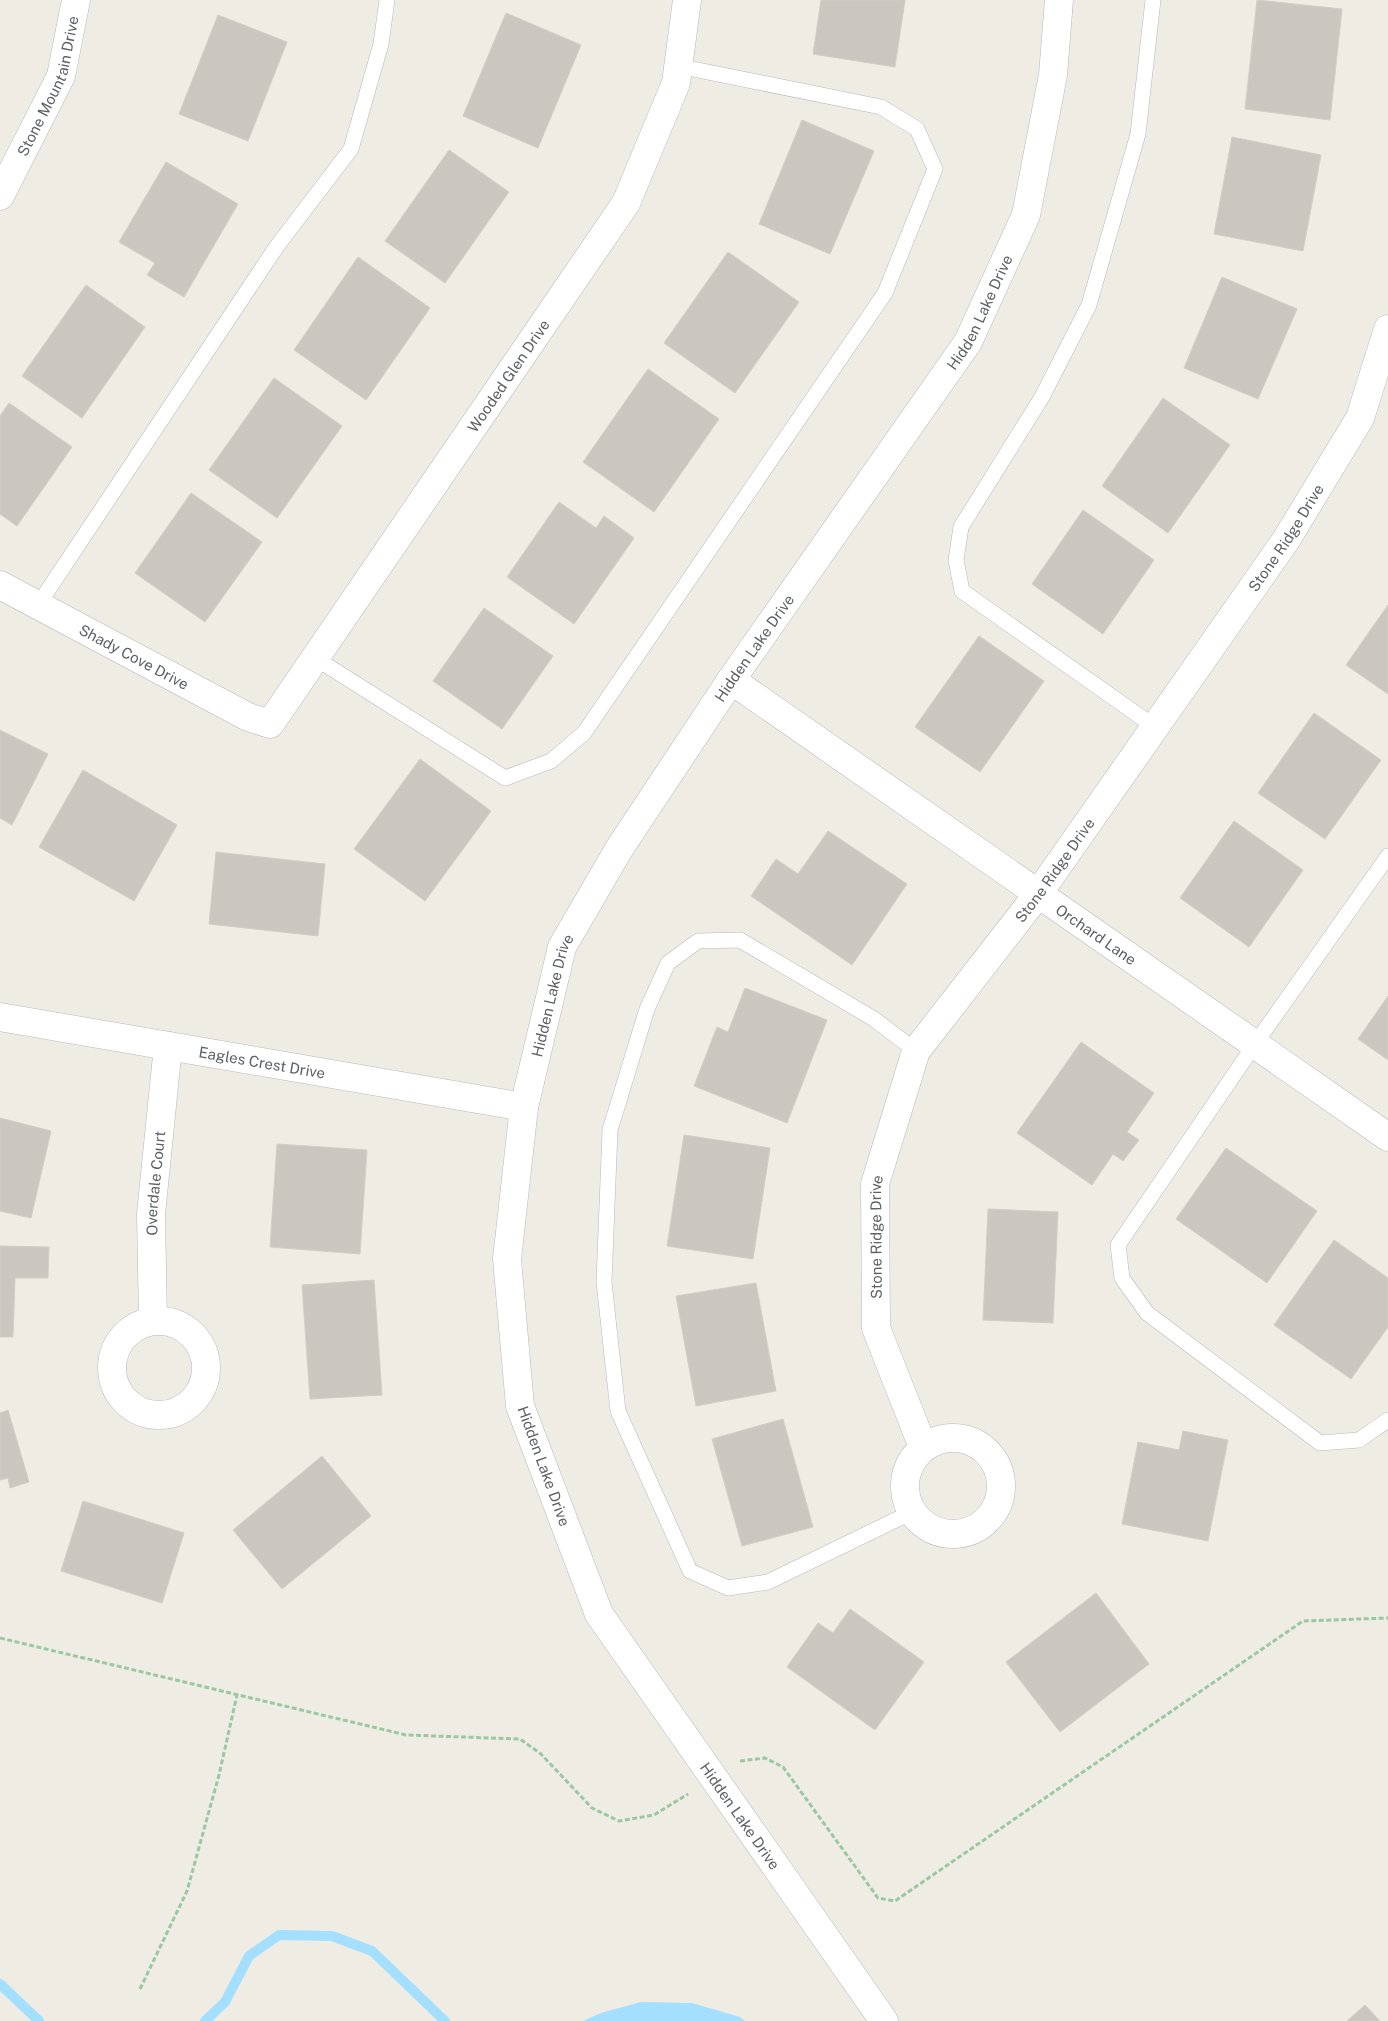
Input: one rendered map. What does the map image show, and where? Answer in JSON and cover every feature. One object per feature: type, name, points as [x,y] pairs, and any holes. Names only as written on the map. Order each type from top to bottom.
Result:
[{"type":"street","name":"Stone Mountain Drive","points":[[0,196],[61,76],[76,0]]},
{"type":"street","name":"Wooded Glen Drive","points":[[270,724],[626,204],[676,83],[687,0]]},
{"type":"street","name":"Hidden Lake Drive","points":[[884,2021],[599,1614],[520,1406],[506,1259],[524,1106],[562,947],[619,849],[731,680],[968,342],[1026,215],[1054,75],[1058,0]]},
{"type":"street","name":"Stone Ridge Drive","points":[[923,1447],[876,1328],[875,1184],[916,1051],[1038,894],[1286,540],[1360,418],[1388,330]]},
{"type":"street","name":"Shady Cove Drive","points":[[0,585],[248,717],[270,724]]},
{"type":"street","name":"Orchard Lane","points":[[731,680],[1388,1137]]},
{"type":"street","name":"Eagles Crest Drive","points":[[0,1018],[524,1106]]},
{"type":"street","name":"Overdale Court","points":[[153,1321],[150,1214],[168,1046]]},
{"type":"street","points":[[955,1437],[971,1440],[985,1449],[996,1462],[1001,1478],[1001,1494],[996,1510],[985,1523],[971,1531],[955,1534],[939,1532],[924,1524],[912,1512],[906,1499],[904,1484],[907,1470],[913,1457],[923,1447],[938,1439],[955,1437]]},
{"type":"lane","points":[[38,605],[277,246],[351,149],[381,44],[387,0]]},
{"type":"lane","points":[[1153,0],[1138,134],[1089,305],[1042,397],[961,526],[956,560],[962,591],[1155,727]]},
{"type":"lane","points":[[316,658],[505,778],[551,761],[584,733],[885,293],[935,169],[917,129],[881,107],[678,66]]},
{"type":"lane","points":[[1388,856],[1255,1044],[1118,1245],[1122,1278],[1147,1313],[1320,1443],[1359,1440],[1388,1420]]},
{"type":"lane","points":[[912,1512],[768,1582],[728,1588],[690,1571],[618,1411],[604,1282],[610,1130],[648,1009],[668,963],[698,941],[740,940],[874,1019],[916,1051]]},
{"type":"path","points":[[140,1989],[187,1890],[219,1775],[237,1695]]},
{"type":"water","points":[[641,2002],[692,2003],[740,2017],[745,2021],[583,2021],[601,2013]]},
{"type":"building","points":[[821,0],[905,0],[895,67],[813,54]]},
{"type":"building","points":[[1257,0],[1342,9],[1330,120],[1245,109]]},
{"type":"building","points":[[506,13],[581,45],[538,148],[463,116]]},
{"type":"building","points":[[218,15],[287,42],[248,141],[179,114]]},
{"type":"building","points":[[802,120],[874,151],[830,254],[759,224]]},
{"type":"building","points":[[1232,137],[1321,155],[1303,251],[1214,234]]},
{"type":"building","points":[[449,150],[509,192],[445,283],[385,241]]},
{"type":"building","points":[[166,162],[238,204],[184,297],[147,275],[155,263],[119,242]]},
{"type":"building","points":[[728,252],[799,302],[735,393],[664,343]]},
{"type":"building","points":[[358,257],[430,308],[366,400],[294,350]]},
{"type":"building","points":[[1222,277],[1297,309],[1258,399],[1184,368]]},
{"type":"building","points":[[86,285],[145,327],[82,418],[22,376]]},
{"type":"building","points":[[648,369],[719,419],[654,512],[583,462]]},
{"type":"building","points":[[274,378],[342,426],[277,518],[209,470]]},
{"type":"building","points":[[1163,398],[1230,445],[1168,533],[1102,486]]},
{"type":"building","points":[[9,403],[72,447],[17,526],[0,514],[0,416]]},
{"type":"building","points":[[191,493],[262,542],[205,622],[135,573]]},
{"type":"building","points":[[559,502],[596,528],[604,516],[634,538],[574,624],[507,577]]},
{"type":"building","points":[[1083,510],[1154,560],[1103,634],[1032,584]]},
{"type":"building","points":[[1388,605],[1388,694],[1346,665]]},
{"type":"building","points":[[484,608],[553,656],[502,729],[433,681]]},
{"type":"building","points":[[979,636],[1044,681],[980,772],[915,727]]},
{"type":"building","points":[[1314,713],[1381,760],[1325,839],[1258,793]]},
{"type":"building","points":[[0,730],[48,754],[12,825],[0,818]]},
{"type":"building","points":[[420,759],[491,811],[425,901],[354,849]]},
{"type":"building","points":[[83,770],[177,825],[134,901],[39,847]]},
{"type":"building","points":[[1234,821],[1303,870],[1249,947],[1180,898]]},
{"type":"building","points":[[828,831],[907,884],[852,965],[751,896],[776,859],[798,874]]},
{"type":"building","points":[[216,852],[325,864],[318,936],[209,924]]},
{"type":"building","points":[[745,988],[827,1020],[787,1123],[694,1086],[717,1027],[728,1032]]},
{"type":"building","points":[[1388,996],[1388,1060],[1358,1039]]},
{"type":"building","points":[[1081,1042],[1154,1093],[1127,1132],[1139,1140],[1123,1161],[1113,1154],[1092,1185],[1017,1133]]},
{"type":"building","points":[[0,1118],[51,1131],[31,1218],[0,1211]]},
{"type":"building","points":[[684,1135],[770,1148],[753,1259],[667,1246]]},
{"type":"building","points":[[277,1144],[367,1150],[360,1254],[270,1247]]},
{"type":"building","points":[[1226,1148],[1317,1211],[1267,1283],[1176,1219]]},
{"type":"building","points":[[988,1209],[1058,1212],[1053,1323],[983,1320]]},
{"type":"building","points":[[1334,1240],[1388,1278],[1388,1327],[1351,1379],[1274,1325]]},
{"type":"building","points":[[0,1246],[49,1247],[48,1278],[15,1278],[13,1337],[0,1337]]},
{"type":"building","points":[[374,1280],[382,1395],[310,1399],[302,1285]]},
{"type":"building","points":[[756,1283],[776,1391],[696,1406],[676,1296]]},
{"type":"building","points":[[8,1410],[29,1482],[10,1488],[8,1478],[0,1480],[0,1413]]},
{"type":"building","points":[[783,1419],[813,1527],[742,1546],[712,1439]]},
{"type":"building","points":[[1183,1431],[1228,1440],[1208,1541],[1122,1524],[1138,1442],[1179,1450]]},
{"type":"building","points":[[322,1456],[371,1516],[282,1589],[233,1530]]},
{"type":"building","points":[[83,1501],[184,1533],[162,1603],[61,1571]]},
{"type":"building","points":[[1096,1593],[1149,1664],[1060,1732],[1006,1662]]},
{"type":"building","points":[[850,1609],[924,1662],[875,1730],[787,1667],[818,1623],[833,1633]]},
{"type":"building","points":[[1365,2005],[1380,2021],[1347,2021]]},
{"type":"waterway","points":[[205,2021],[225,2002],[249,1956],[279,1935],[332,1936],[372,1951],[445,2021]]},
{"type":"waterway","points":[[0,1984],[39,2021]]}]
